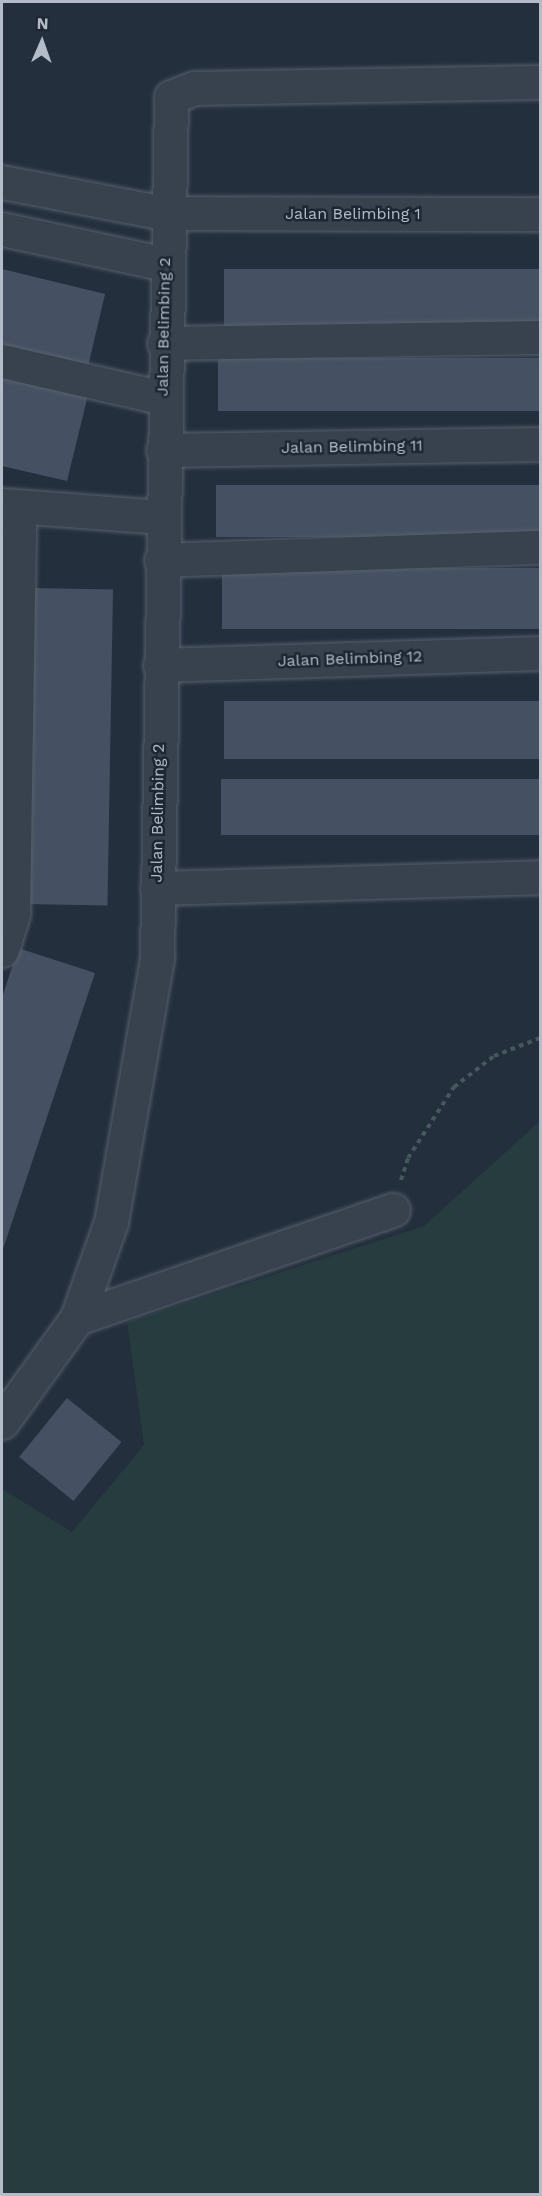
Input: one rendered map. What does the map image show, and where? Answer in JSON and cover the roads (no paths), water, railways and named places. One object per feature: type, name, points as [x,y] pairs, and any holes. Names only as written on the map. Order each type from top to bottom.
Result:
[{"type":"street","name":"Jalan Belimbing 2","points":[[2,1422],[14,1383],[77,1318],[111,1221],[128,1135],[157,958],[166,116],[176,91],[540,82]]},
{"type":"street","name":"Jalan Belimbing 1","points":[[2,182],[165,213],[540,214]]},
{"type":"street","points":[[2,229],[165,264]]},
{"type":"street","points":[[164,343],[540,337]]},
{"type":"street","points":[[2,361],[163,398]]},
{"type":"street","name":"Jalan Belimbing 11","points":[[163,450],[540,444]]},
{"type":"street","points":[[2,950],[8,912],[10,507],[162,517]]},
{"type":"street","points":[[161,560],[540,547]]},
{"type":"street","name":"Jalan Belimbing 12","points":[[160,665],[540,653]]},
{"type":"street","points":[[158,888],[540,877]]},
{"type":"street","points":[[77,1318],[393,1210]]}]
